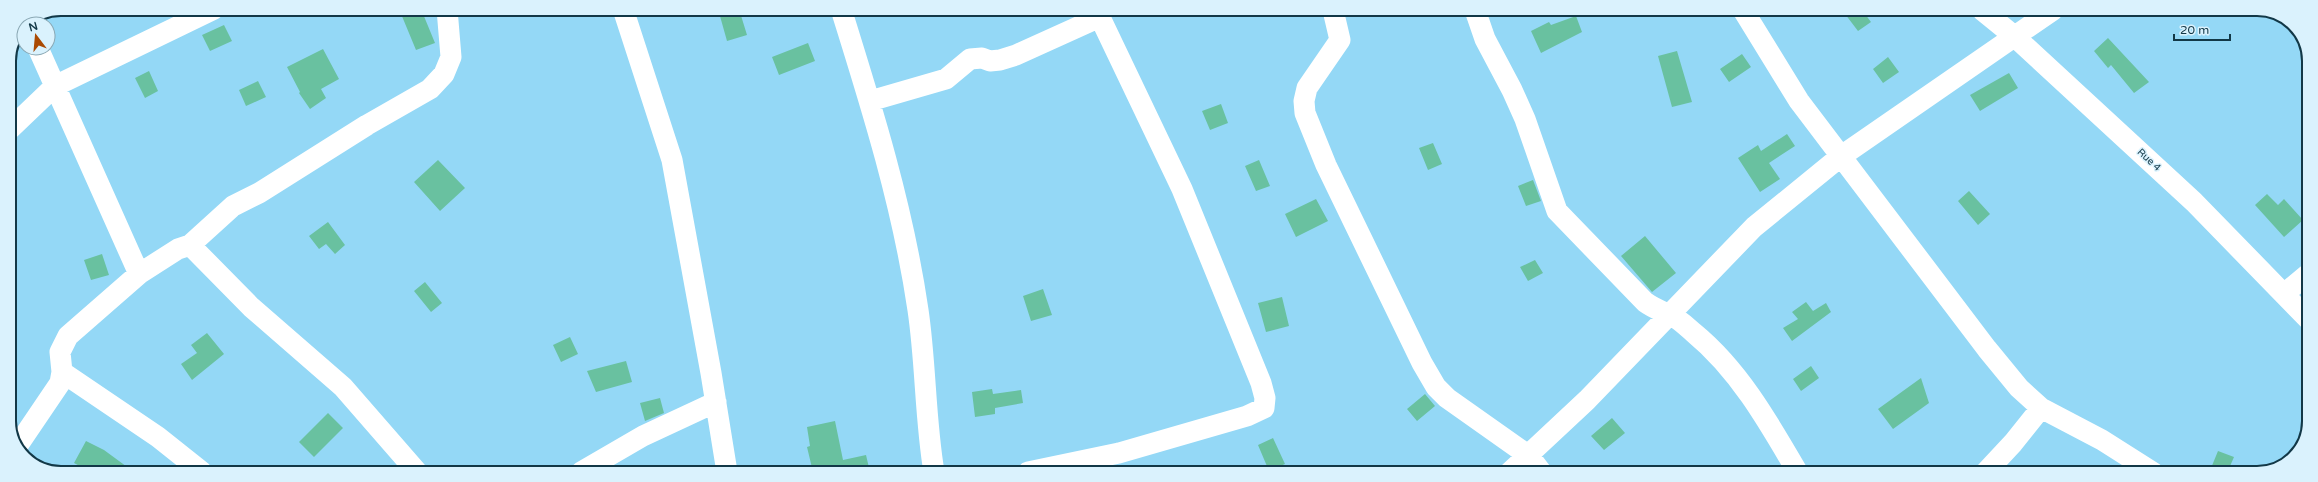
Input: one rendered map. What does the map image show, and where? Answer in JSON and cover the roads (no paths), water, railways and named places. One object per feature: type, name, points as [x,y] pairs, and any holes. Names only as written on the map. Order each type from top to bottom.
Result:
[{"type":"street","points":[[16,123],[55,86],[200,16]]},
{"type":"street","points":[[21,441],[60,383],[62,372],[60,352],[68,336],[139,274],[178,249],[190,245],[233,206],[259,193],[367,125],[430,89],[444,74],[451,57],[448,16]]},
{"type":"street","points":[[625,16],[672,160],[716,402],[726,466]]},
{"type":"street","points":[[843,16],[870,101],[908,249],[919,312],[933,466]]},
{"type":"street","points":[[870,101],[946,79],[970,59],[982,58],[990,61],[1000,60],[1016,55],[1092,16]]},
{"type":"street","points":[[1057,466],[1119,453],[1246,416],[1264,408],[1266,403],[1261,383],[1182,189],[1099,16]]},
{"type":"street","points":[[1334,16],[1340,40],[1307,88],[1304,101],[1305,113],[1315,139],[1415,349],[1436,387],[1447,398],[1529,456],[1537,466]]},
{"type":"street","points":[[1477,16],[1485,39],[1525,119],[1557,211],[1645,302],[1659,311],[1670,315],[1695,333],[1727,366],[1769,424],[1794,466]]},
{"type":"street","points":[[1747,16],[1799,102],[1840,157],[1932,274],[1987,349],[2025,394],[2041,408],[2102,440],[2143,466]]},
{"type":"street","name":"Rue 4","points":[[1989,16],[2014,36],[2194,202],[2302,313]]},
{"type":"street","points":[[1517,466],[1670,315],[1754,228],[1840,157],[2045,16]]},
{"type":"street","points":[[42,56],[82,150],[139,274]]},
{"type":"street","points":[[190,245],[251,307],[342,387],[412,466]]},
{"type":"street","points":[[2284,294],[2302,279]]},
{"type":"street","points":[[62,372],[158,437],[194,466]]},
{"type":"street","points":[[592,466],[644,436],[716,402]]},
{"type":"street","points":[[1992,466],[2041,408]]}]
